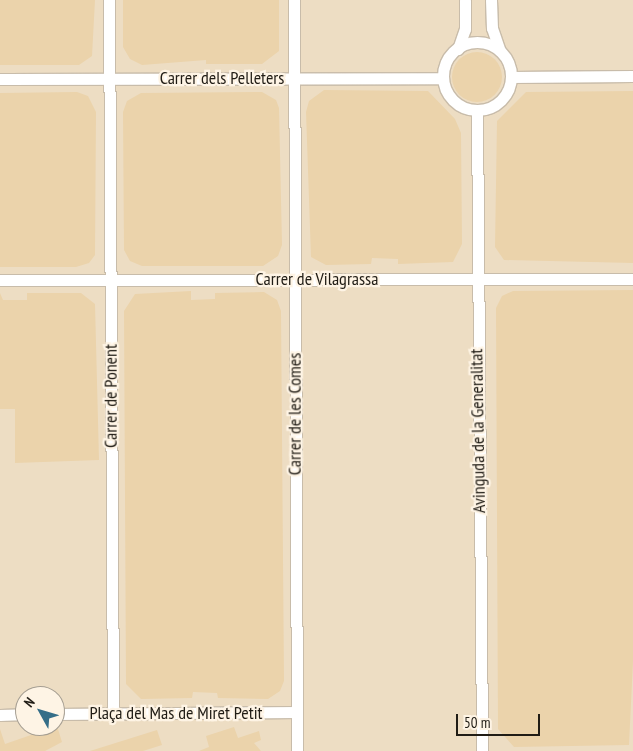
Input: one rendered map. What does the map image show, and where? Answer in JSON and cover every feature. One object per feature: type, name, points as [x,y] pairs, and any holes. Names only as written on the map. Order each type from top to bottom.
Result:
[{"type":"street","name":"Carrer de Ponent","points":[[109,0],[113,714]]},
{"type":"street","name":"Carrer de les Comes","points":[[294,0],[297,751]]},
{"type":"street","points":[[465,0],[465,29],[458,49],[450,57],[444,78],[458,104],[477,110],[497,104],[511,77]]},
{"type":"street","points":[[491,0],[492,28],[511,77]]},
{"type":"street","points":[[458,49],[479,42],[500,52]]},
{"type":"street","points":[[511,77],[633,76]]},
{"type":"street","name":"Carrer dels Pelleters","points":[[0,79],[444,78]]},
{"type":"street","name":"Avinguda de la Generalitat","points":[[477,110],[476,281],[482,751]]},
{"type":"street","name":"Carrer de Vilagrassa","points":[[0,280],[295,278],[476,281],[633,278]]},
{"type":"street","name":"Plaça del Mas de Miret Petit","points":[[65,714],[297,712]]},
{"type":"street","points":[[0,714],[15,714]]},
{"type":"shaded area","points":[[0,0],[633,0],[633,751],[0,751]]},
{"type":"shaded area","points":[[0,0],[95,0],[92,56],[79,65],[0,65]]},
{"type":"shaded area","points":[[123,0],[279,0],[279,51],[262,64],[206,64],[206,60],[142,65],[130,59],[123,47]]},
{"type":"shaded area","points":[[477,52],[486,54],[497,63],[502,77],[500,86],[491,97],[477,102],[468,100],[457,91],[452,77],[454,68],[463,57]]},
{"type":"shaded area","points":[[324,90],[428,91],[455,119],[461,133],[462,244],[453,262],[398,264],[398,259],[372,258],[371,264],[326,265],[311,257],[306,112],[309,101]]},
{"type":"shaded area","points":[[633,91],[633,263],[504,260],[495,247],[497,121],[526,92]]},
{"type":"shaded area","points":[[77,92],[88,96],[96,112],[95,255],[89,263],[76,267],[0,267],[0,93]]},
{"type":"shaded area","points":[[262,92],[276,100],[279,108],[282,245],[278,256],[263,266],[142,266],[130,261],[124,250],[123,112],[127,101],[141,93]]},
{"type":"shaded area","points":[[633,290],[633,661],[629,745],[514,747],[498,729],[496,308],[502,296],[513,291]]},
{"type":"shaded area","points":[[191,291],[191,300],[215,299],[215,293],[264,292],[277,300],[281,311],[284,681],[280,691],[268,699],[218,698],[217,693],[193,692],[192,698],[141,699],[126,684],[124,311],[135,294]]},
{"type":"shaded area","points":[[0,293],[3,300],[27,300],[27,293],[81,293],[95,304],[99,460],[15,463],[15,409],[0,409]]},
{"type":"shaded area","points":[[234,727],[238,738],[259,731],[261,740],[254,743],[261,751],[199,751],[209,747],[206,736]]},
{"type":"shaded area","points":[[0,729],[5,744],[28,736],[60,736],[62,742],[45,751],[0,751]]},
{"type":"shaded area","points":[[157,730],[162,745],[143,751],[90,751]]}]
